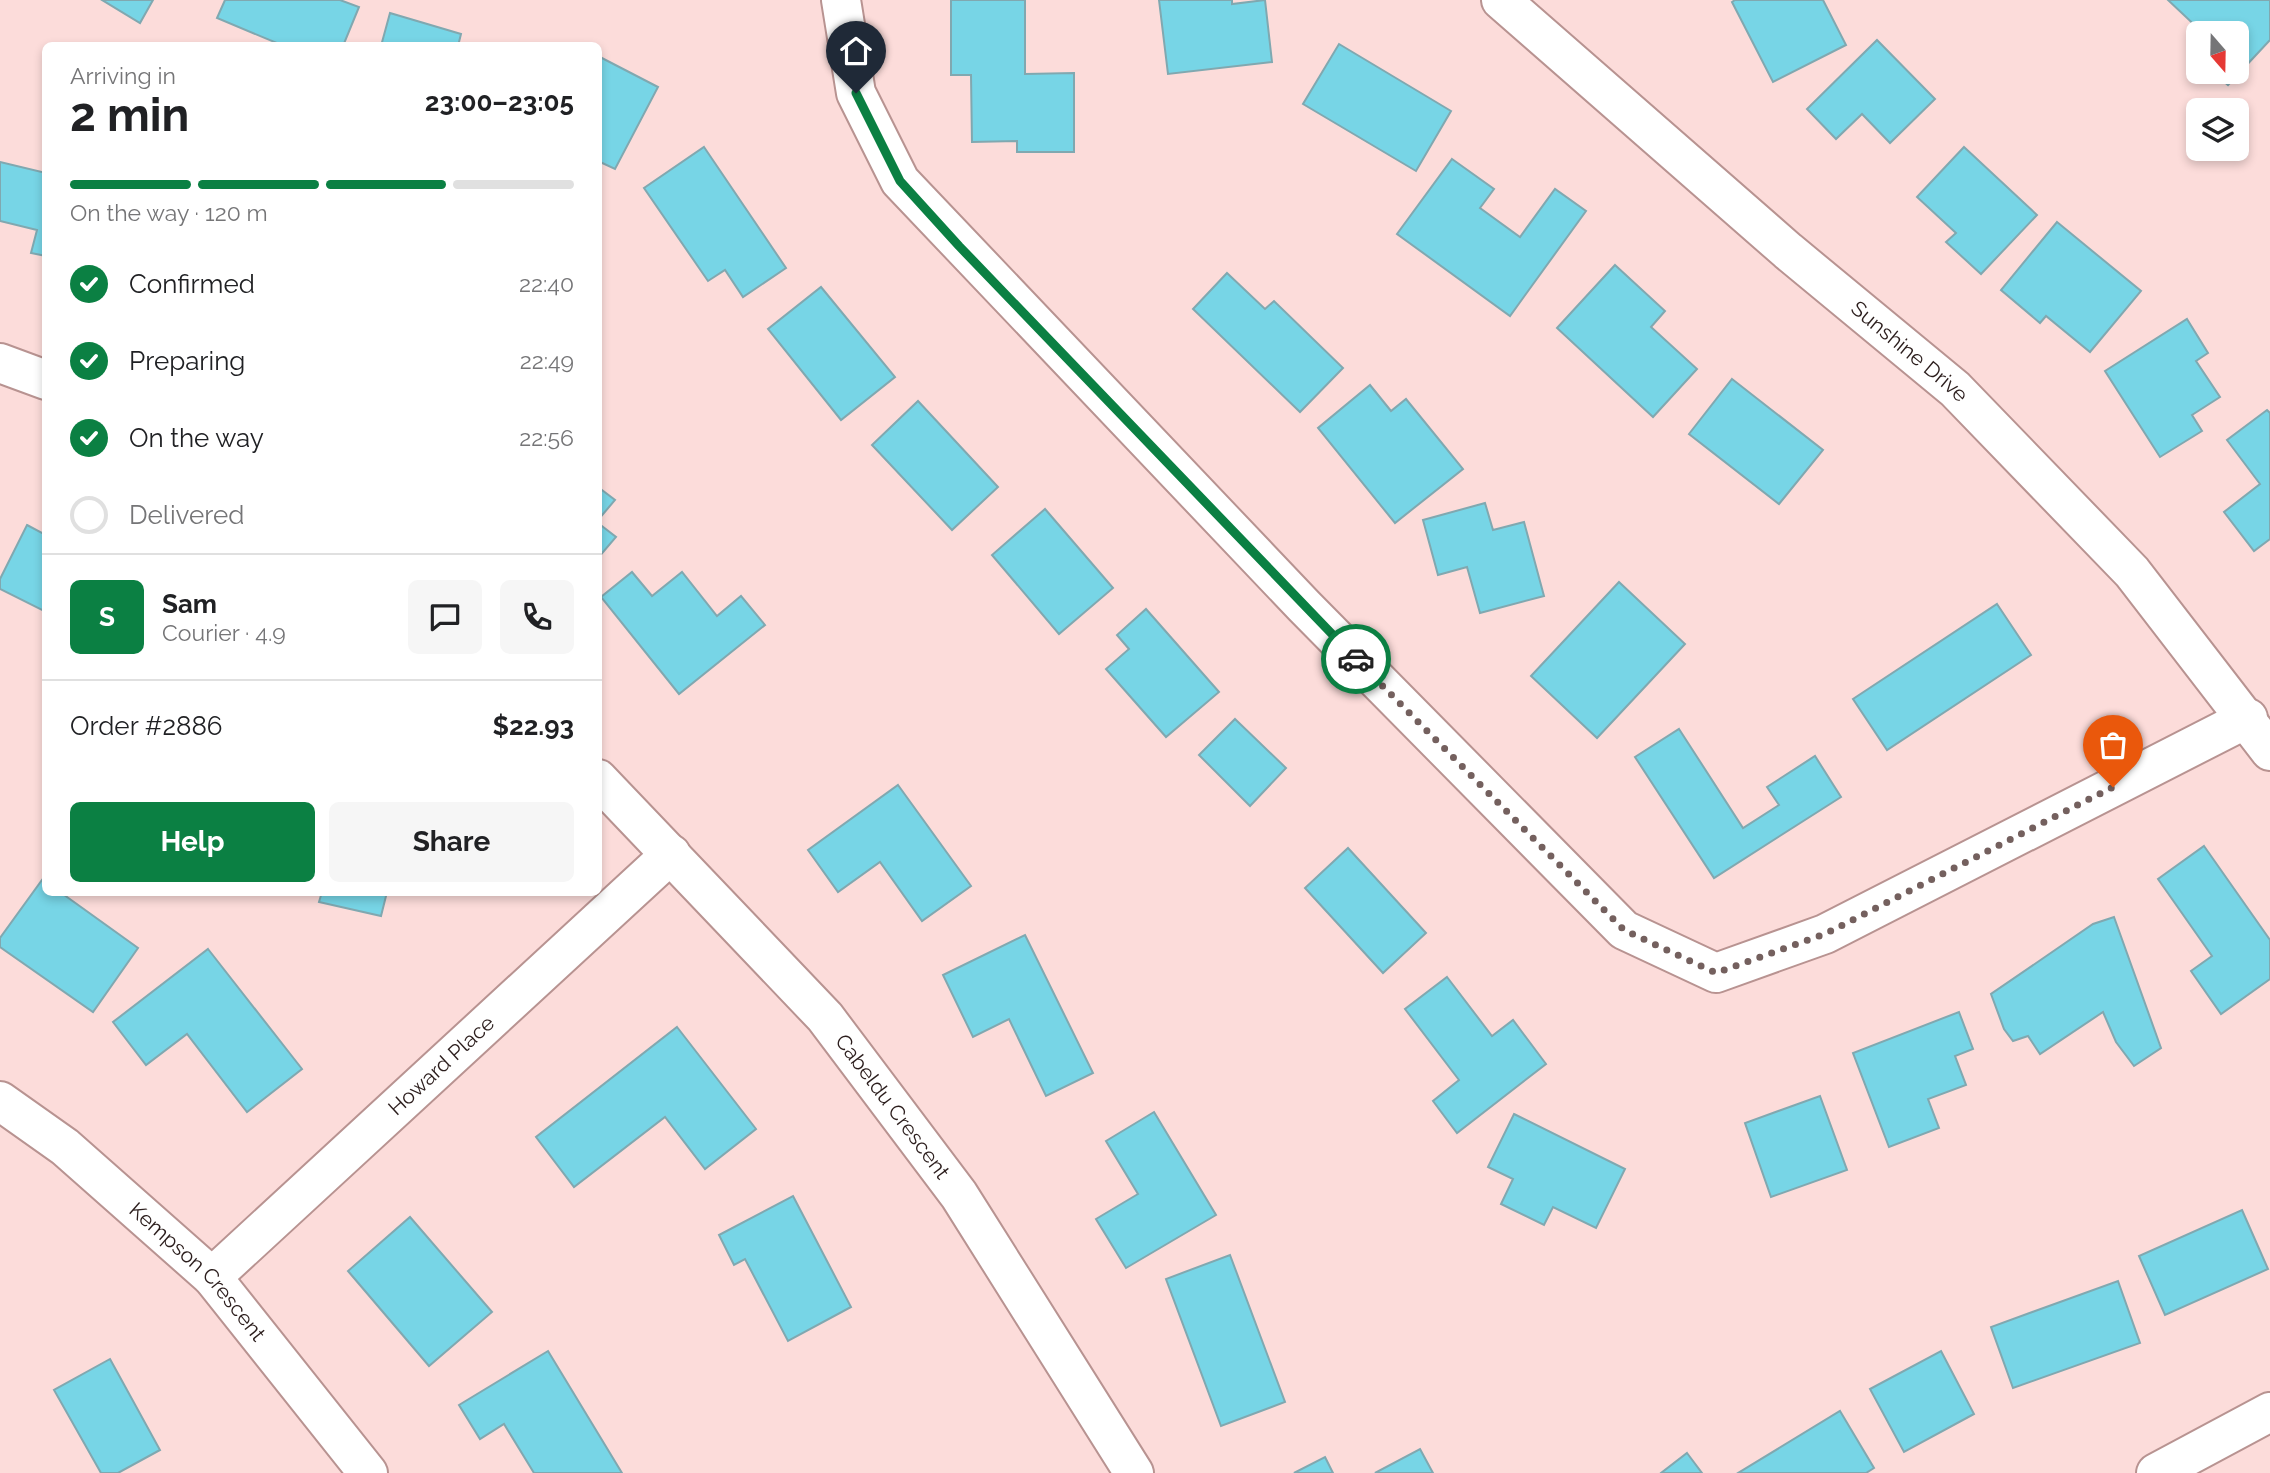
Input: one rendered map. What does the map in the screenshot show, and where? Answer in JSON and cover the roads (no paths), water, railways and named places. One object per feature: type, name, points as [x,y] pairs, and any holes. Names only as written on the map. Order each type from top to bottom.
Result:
[{"type":"street","points":[[841,0],[856,93],[900,181],[1284,586],[1624,930],[1716,973],[1825,934],[2248,718]]},
{"type":"street","name":"Sunshine Drive","points":[[1501,0],[1788,251],[1955,389],[2132,572],[2248,718],[2270,751]]},
{"type":"street","points":[[0,363],[42,379]]},
{"type":"street","name":"Cabeldu Crescent","points":[[602,783],[825,1017],[959,1195],[1134,1473]]},
{"type":"street","name":"Howard Place","points":[[212,1277],[671,854]]},
{"type":"street","name":"Kempson Crescent","points":[[0,1101],[65,1147],[212,1277],[368,1473]]},
{"type":"street","points":[[2157,1473],[2270,1412]]}]
